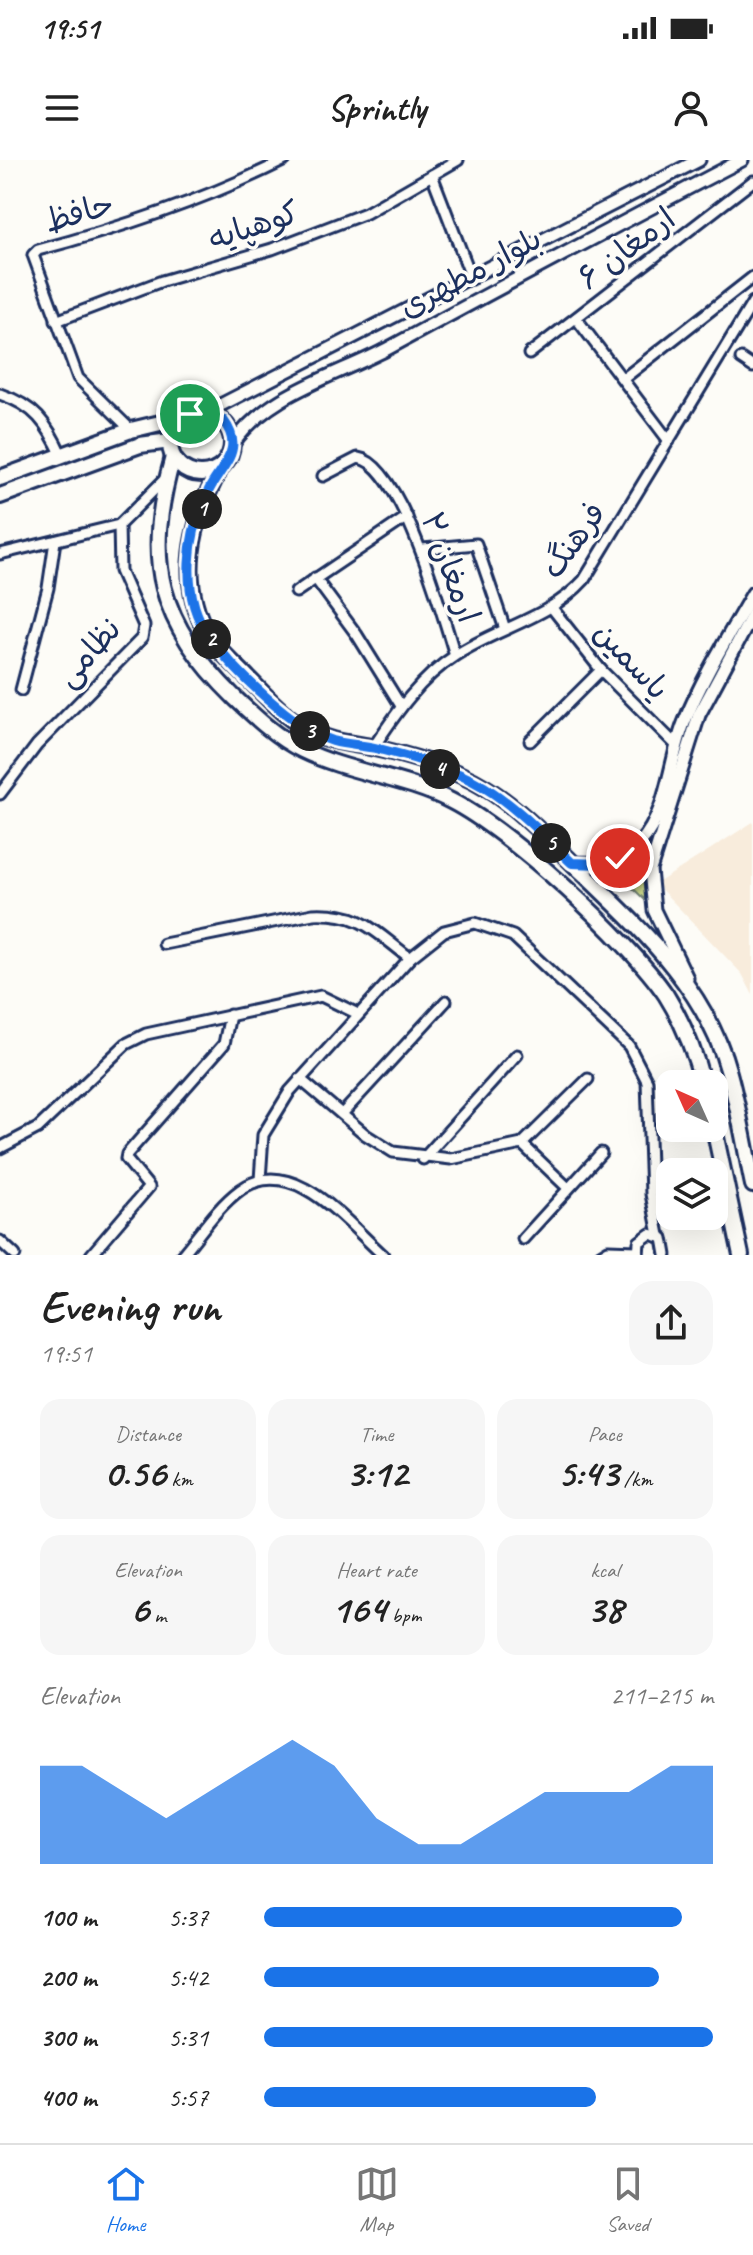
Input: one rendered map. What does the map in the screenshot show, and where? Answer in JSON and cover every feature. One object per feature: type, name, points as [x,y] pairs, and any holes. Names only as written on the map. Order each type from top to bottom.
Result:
[{"type":"main road","points":[[0,478],[131,430],[207,412],[228,427],[233,444],[207,493],[189,563],[193,601],[208,635],[273,704],[310,732],[335,741],[373,748],[484,787],[529,822],[672,963],[696,997],[729,1070],[753,1185]]},
{"type":"main road","points":[[182,418],[170,441],[173,457],[168,475],[159,564],[170,616],[198,662],[259,721],[301,750],[410,784],[452,801],[513,843],[647,969],[667,997],[696,1053],[700,1070]]},
{"type":"main road","points":[[0,496],[140,445],[170,441]]},
{"type":"main road","points":[[173,457],[195,473],[221,467]]},
{"type":"main road","points":[[717,1142],[741,1255]]},
{"type":"street","name":"حافظ","points":[[131,430],[78,378],[33,262],[38,250],[107,232],[218,194],[285,160]]},
{"type":"street","name":"کوهپایه","points":[[56,321],[162,281],[272,249],[366,213],[458,160]]},
{"type":"street","name":"بلوار مطهری","points":[[207,412],[472,279],[699,160]]},
{"type":"street","name":"بلوار مطهری","points":[[233,444],[259,418],[288,397],[380,352],[742,160]]},
{"type":"street","points":[[432,175],[472,279]]},
{"type":"street","name":"ارمغان ۶","points":[[529,354],[753,181]]},
{"type":"street","points":[[623,379],[753,277]]},
{"type":"street","name":"فرهنگ","points":[[373,748],[401,706],[455,655],[552,608],[570,596],[584,580],[753,302]]},
{"type":"street","points":[[576,318],[669,441]]},
{"type":"street","points":[[741,359],[753,367]]},
{"type":"street","points":[[0,394],[30,408],[48,425],[62,456]]},
{"type":"street","name":"ارمغان ۲","points":[[323,476],[358,458],[372,463],[407,517],[423,549],[455,655]]},
{"type":"street","points":[[0,554],[119,525],[168,475]]},
{"type":"street","points":[[296,592],[407,517]]},
{"type":"street","name":"نظامی","points":[[0,794],[37,745],[142,638],[144,626],[120,571],[119,525]]},
{"type":"street","points":[[21,690],[48,588],[55,541]]},
{"type":"street","points":[[423,549],[476,544],[505,629]]},
{"type":"street","points":[[315,578],[357,635],[401,706]]},
{"type":"street","points":[[696,997],[654,910],[650,870],[695,725],[753,593]]},
{"type":"street","name":"یاسمین","points":[[552,608],[601,670],[677,746]]},
{"type":"street","points":[[572,863],[609,863],[641,843],[654,824],[689,712],[753,614]]},
{"type":"street","points":[[530,741],[601,670]]},
{"type":"street","points":[[164,944],[313,914],[337,913],[360,920],[410,958]]},
{"type":"street","points":[[260,1180],[263,1135],[272,1117],[300,1079],[410,958],[444,931],[475,923],[513,936],[629,1046],[647,1081],[651,1194],[659,1235],[667,1247],[666,1255]]},
{"type":"street","points":[[0,1148],[38,1128],[133,1039],[321,996],[358,1014]]},
{"type":"street","points":[[342,1114],[446,1001]]},
{"type":"street","points":[[91,1255],[149,1187],[128,1163],[127,1154],[224,1044],[230,1015]]},
{"type":"street","points":[[423,1159],[517,1055]]},
{"type":"street","points":[[300,1079],[393,1152],[423,1159],[451,1159],[522,1144],[588,1079]]},
{"type":"street","points":[[522,1144],[568,1188]]},
{"type":"street","points":[[523,1239],[601,1153]]},
{"type":"street","points":[[182,1255],[233,1196],[260,1180],[282,1178],[321,1200],[383,1255]]},
{"type":"street","points":[[600,1255],[608,1250],[638,1253],[642,1238],[659,1235]]},
{"type":"street","points":[[0,1241],[15,1255]]},
{"type":"shaded area","points":[[753,822],[753,995],[742,974],[656,884]]},
{"type":"green space","points":[[654,840],[644,879],[645,900],[613,869],[633,859]]},
{"type":"route","points":[[190,414],[198,411],[216,415],[228,427],[233,444],[207,493],[195,531],[189,563],[193,601],[208,635],[273,704],[310,732],[419,761],[484,787],[529,822],[572,863],[609,863],[620,858]]}]
